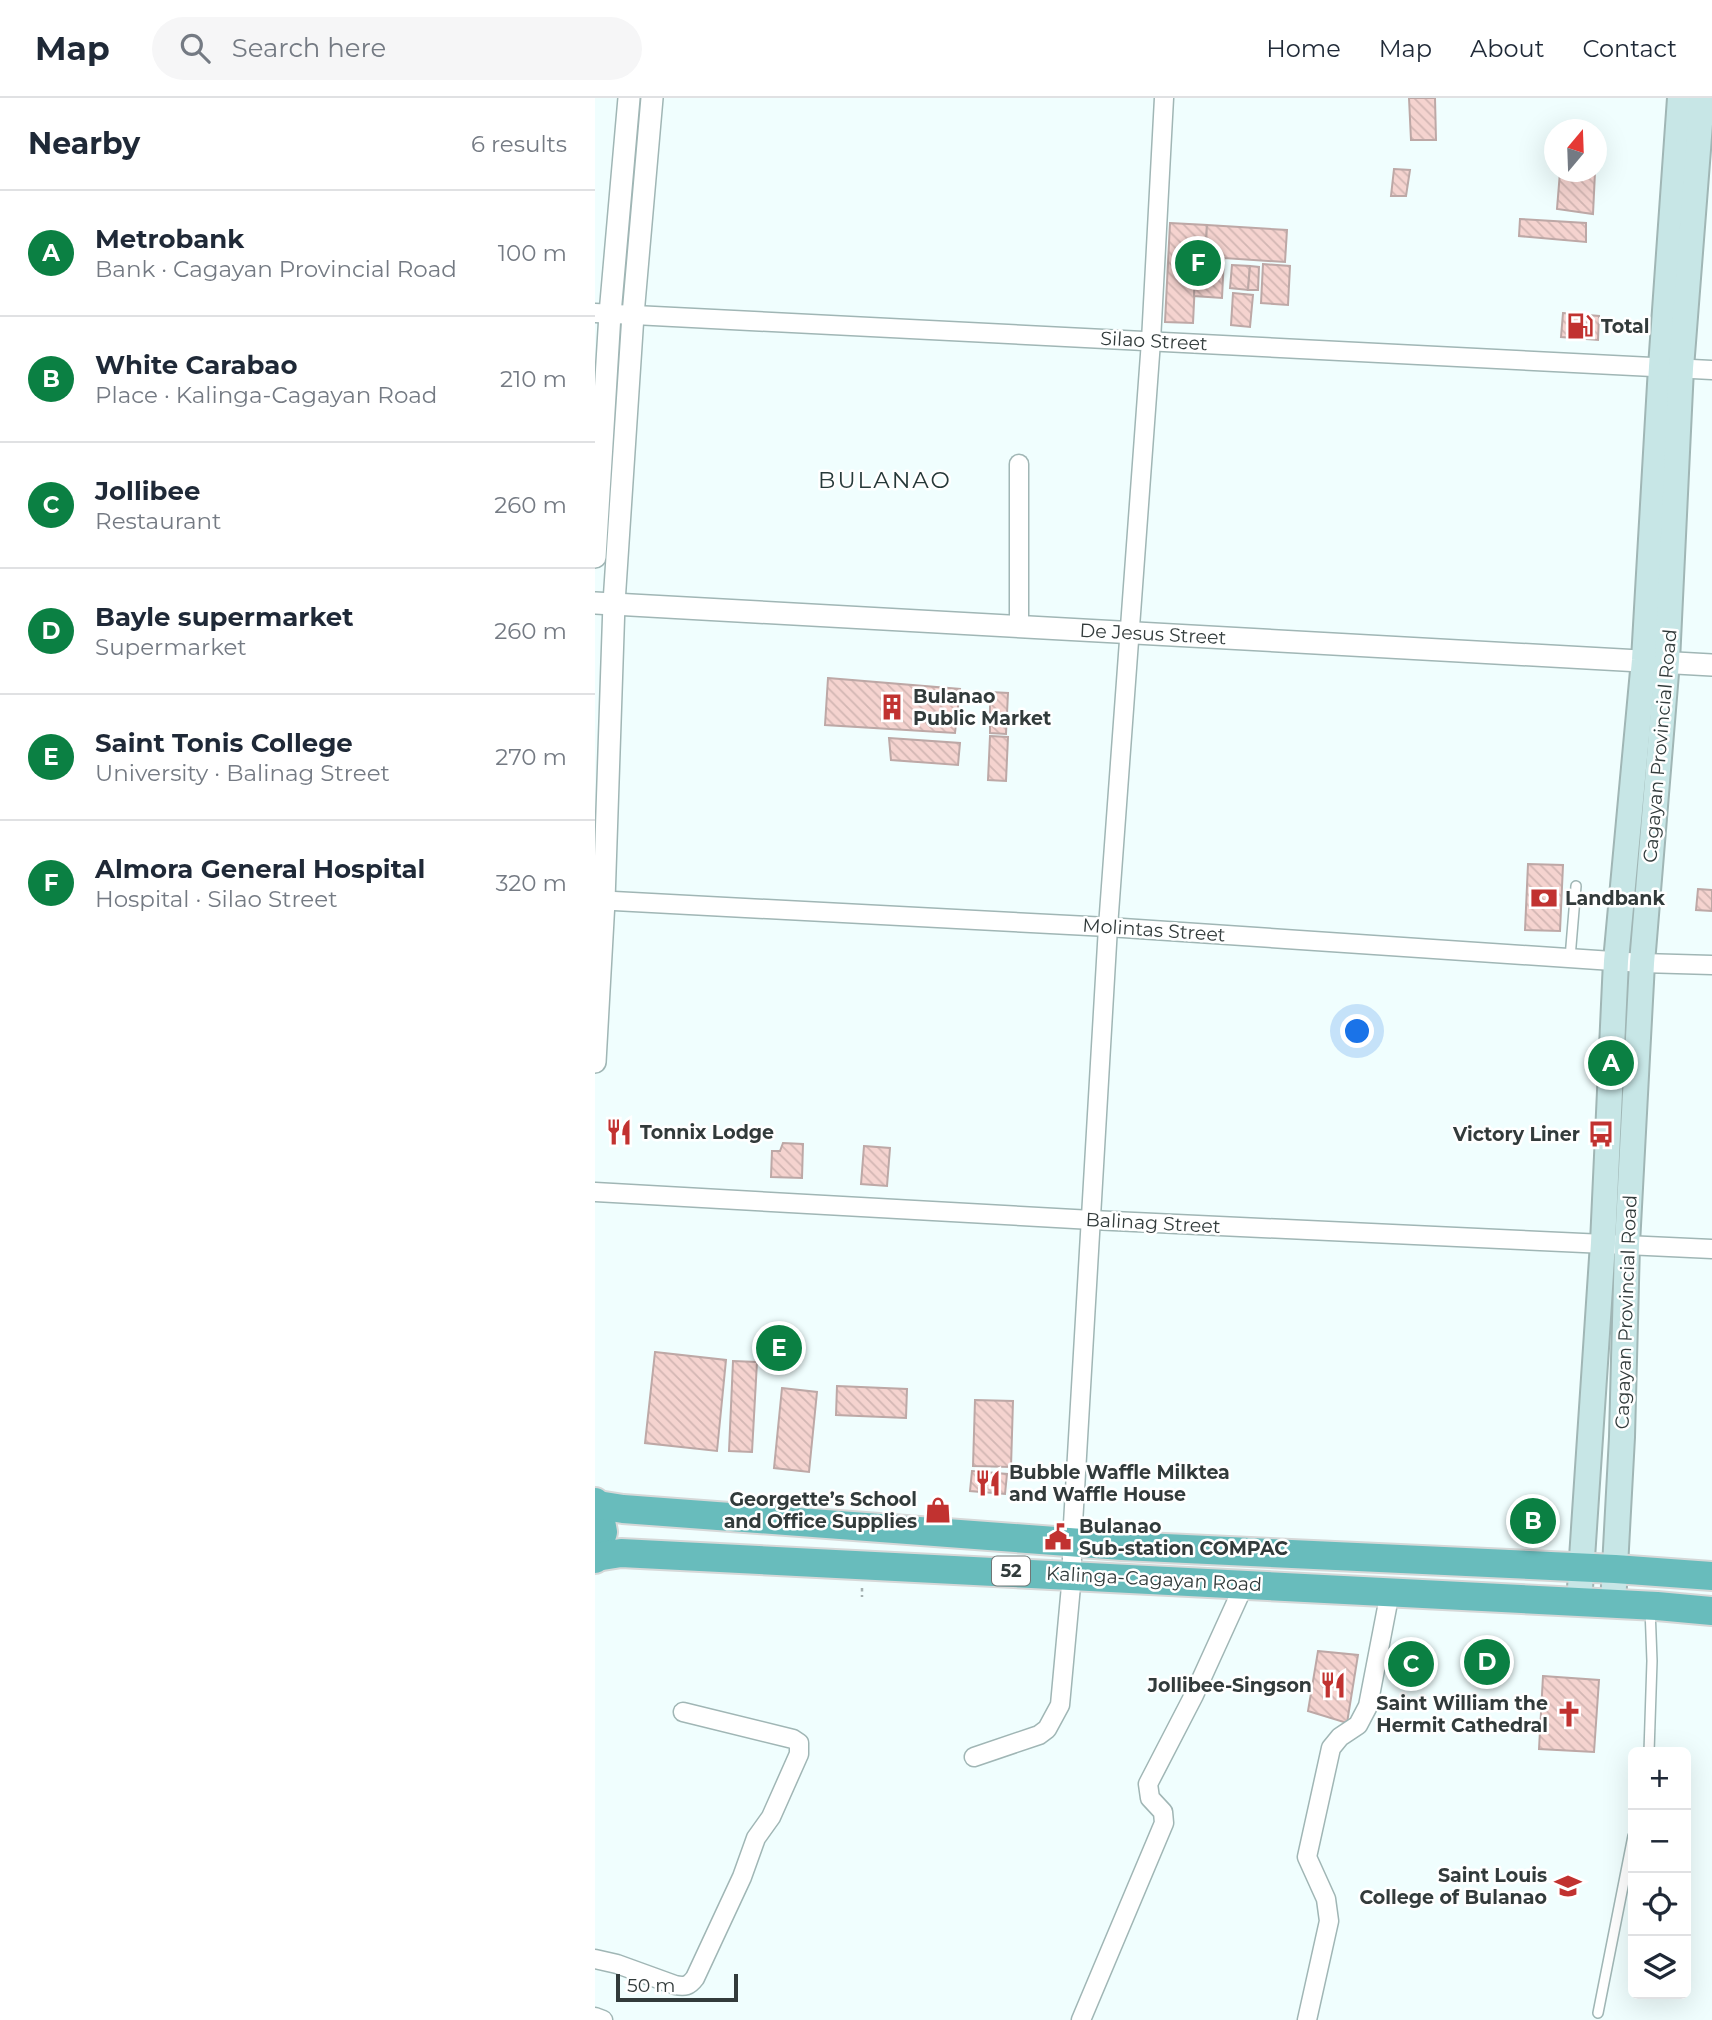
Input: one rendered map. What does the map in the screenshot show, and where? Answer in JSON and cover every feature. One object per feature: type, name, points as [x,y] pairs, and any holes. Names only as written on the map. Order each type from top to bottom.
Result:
[{"type":"highway","name":"Kalinga-Cagayan Road","points":[[596,1503],[623,1510],[1122,1546],[1712,1576]]},
{"type":"highway","name":"52","points":[[596,1503],[603,1532],[596,1558]]},
{"type":"highway","name":"Kalinga-Cagayan Road","points":[[596,1558],[621,1553],[1072,1574],[1712,1611]]},
{"type":"main road","name":"Cagayan Provincial Road","points":[[1579,1603],[1589,1435],[1615,1244],[1642,963],[1671,368],[1680,98]]},
{"type":"main road","name":"Cagayan Provincial Road","points":[[1671,368],[1702,98]]},
{"type":"main road","name":"Cagayan Provincial Road","points":[[1613,1604],[1622,1437],[1615,1244],[1616,961],[1656,661]]},
{"type":"main road","points":[[1589,1435],[1622,1437]]},
{"type":"street","points":[[595,556],[602,313],[629,98]]},
{"type":"street","points":[[595,1062],[604,603],[652,98]]},
{"type":"street","points":[[974,1757],[1039,1735],[1047,1729],[1060,1705],[1072,1574],[1108,927],[1151,341],[1164,98]]},
{"type":"street","name":"Silao Street","points":[[602,313],[1712,370]]},
{"type":"street","points":[[1019,625],[1020,464]]},
{"type":"street","name":"De Jesus Street","points":[[604,603],[1712,665]]},
{"type":"street","name":"Molintas Street","points":[[599,900],[1108,927],[1642,963],[1712,965]]},
{"type":"street","name":"Balinag Street","points":[[595,1192],[1092,1220],[1712,1249]]},
{"type":"street","points":[[1080,2020],[1164,1823],[1163,1812],[1150,1798],[1148,1791],[1152,1774],[1194,1695],[1245,1583]]},
{"type":"street","points":[[1307,2020],[1329,1920],[1326,1899],[1307,1857],[1331,1748],[1340,1737],[1358,1724],[1368,1706],[1390,1592]]},
{"type":"street","points":[[595,1959],[684,1987],[695,1979],[757,1838],[771,1817],[799,1754],[799,1743],[793,1740],[683,1712]]},
{"type":"street","points":[[595,2017],[603,2020]]},
{"type":"lane","points":[[1570,958],[1576,886]]},
{"type":"lane","points":[[1649,1747],[1652,1661],[1650,1606]]},
{"type":"lane","points":[[1598,2013],[1628,1861]]},
{"type":"building","points":[[1409,98],[1435,98],[1436,140],[1411,140]]},
{"type":"building","points":[[1394,169],[1410,170],[1406,196],[1391,196]]},
{"type":"building","points":[[1559,182],[1595,182],[1593,214],[1557,209]]},
{"type":"building","points":[[1520,219],[1586,223],[1586,242],[1519,236]]},
{"type":"building","points":[[1170,223],[1207,225],[1205,261],[1196,261],[1193,323],[1165,322]]},
{"type":"building","points":[[1207,225],[1287,230],[1285,262],[1224,258],[1222,298],[1194,296],[1196,261],[1205,261]]},
{"type":"building","points":[[1263,264],[1290,266],[1288,305],[1261,303]]},
{"type":"building","points":[[1232,265],[1250,266],[1248,290],[1230,288]]},
{"type":"building","points":[[1250,266],[1259,267],[1258,290],[1248,290]]},
{"type":"building","points":[[1233,293],[1253,295],[1250,327],[1231,325]]},
{"type":"building","name":"Total","points":[[1563,313],[1599,316],[1598,340],[1561,337]]},
{"type":"building","name":"Bulanao Public Market","points":[[828,678],[960,689],[955,733],[825,725]]},
{"type":"building","points":[[990,692],[1008,693],[1006,734],[990,733]]},
{"type":"building","points":[[990,736],[1008,737],[1006,781],[988,780]]},
{"type":"building","points":[[889,738],[960,743],[958,765],[891,760]]},
{"type":"building","name":"Landbank","points":[[1528,864],[1563,865],[1560,931],[1525,930]]},
{"type":"building","points":[[1698,889],[1712,890],[1712,911],[1696,910]]},
{"type":"building","points":[[783,1143],[803,1144],[802,1178],[771,1177],[772,1151],[780,1151]]},
{"type":"building","points":[[864,1146],[890,1148],[887,1186],[861,1184]]},
{"type":"building","points":[[655,1352],[726,1360],[717,1451],[645,1443]]},
{"type":"building","points":[[733,1361],[757,1362],[752,1452],[729,1451]]},
{"type":"building","points":[[837,1386],[907,1389],[906,1418],[836,1415]]},
{"type":"building","points":[[782,1388],[817,1392],[809,1472],[774,1468]]},
{"type":"building","points":[[975,1400],[1013,1401],[1011,1467],[973,1466]]},
{"type":"building","name":"Bubble Waffle Milktea and Waffle House","points":[[972,1471],[1007,1474],[1005,1494],[970,1491]]},
{"type":"building","points":[[1318,1651],[1358,1655],[1347,1723],[1308,1711]]},
{"type":"building","name":"Saint William the Hermit Cathedral","points":[[1543,1676],[1599,1680],[1594,1752],[1539,1749]]},
{"type":"place","name":"Almora General Hospital","points":[[1198,263]]},
{"type":"place","name":"Total","points":[[1580,326]]},
{"type":"place","name":"Bulanao Public Market","points":[[892,707]]},
{"type":"place","name":"Landbank","points":[[1544,898]]},
{"type":"place","name":"Metrobank","points":[[1611,1063]]},
{"type":"place","name":"Tonnix Lodge","points":[[619,1132]]},
{"type":"place","name":"Victory Liner","points":[[1601,1134]]},
{"type":"place","name":"Saint Tonis College","points":[[779,1348]]},
{"type":"place","name":"Bubble Waffle Milktea and Waffle House","points":[[988,1483]]},
{"type":"place","name":"Georgette’s School and Office Supplies","points":[[938,1510]]},
{"type":"place","name":"White Carabao","points":[[1533,1521]]},
{"type":"place","name":"Bulanao Sub-station COMPAC","points":[[1058,1537]]},
{"type":"place","name":"Bayle supermarket","points":[[1487,1662]]},
{"type":"place","name":"Jollibee","points":[[1411,1664]]},
{"type":"place","name":"Jollibee-Singson","points":[[1333,1685]]},
{"type":"place","name":"Saint William the Hermit Cathedral","points":[[1569,1714]]},
{"type":"place","name":"Saint Louis College of Bulanao","points":[[1568,1886]]},
{"type":"district","name":"BULANAO","points":[[885,480]]}]
